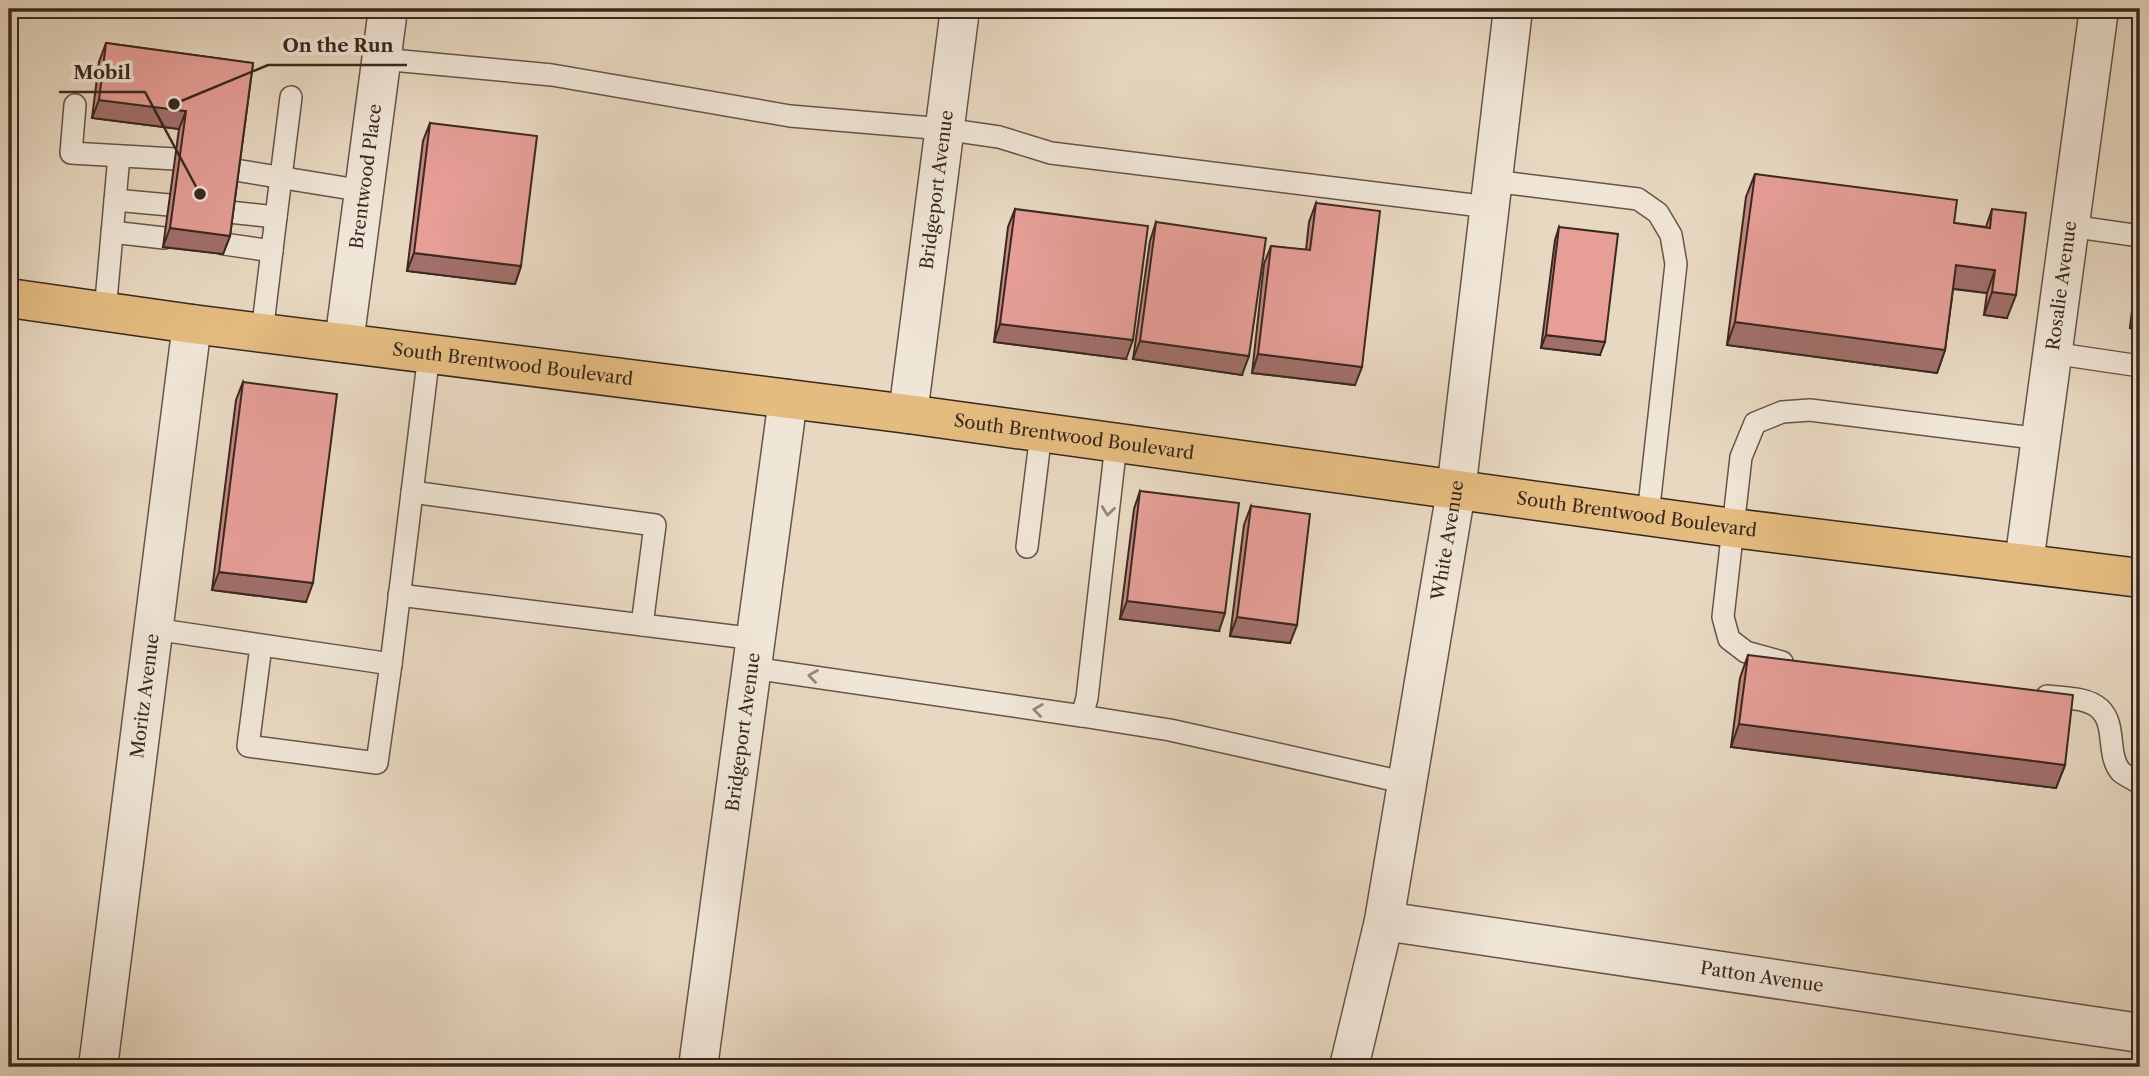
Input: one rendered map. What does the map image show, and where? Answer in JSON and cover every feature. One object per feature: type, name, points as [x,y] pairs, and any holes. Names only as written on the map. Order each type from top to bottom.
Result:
[{"type":"main road","name":"South Brentwood Boulevard","points":[[9,298],[192,324],[908,414],[1733,528],[2140,578]]},
{"type":"street","name":"Brentwood Place","points":[[344,343],[388,9]]},
{"type":"street","name":"Bridgeport Avenue","points":[[908,414],[960,9]]},
{"type":"street","name":"White Avenue","points":[[1349,1067],[1384,921],[1456,491],[1513,9]]},
{"type":"street","name":"Rosalie Avenue","points":[[2024,563],[2099,9]]},
{"type":"street","name":"Moritz Avenue","points":[[98,1067],[192,324]]},
{"type":"street","name":"Bridgeport Avenue","points":[[698,1067],[788,399]]},
{"type":"street","name":"Patton Avenue","points":[[1384,921],[2140,1033]]},
{"type":"lane","points":[[381,59],[552,75],[790,116],[944,129],[999,137],[1051,153],[1491,194],[1638,199],[1658,213],[1671,235],[1676,264],[1648,515]]},
{"type":"lane","points":[[262,333],[291,97]]},
{"type":"lane","points":[[75,105],[71,153],[175,159]]},
{"type":"lane","points":[[106,312],[119,156]]},
{"type":"lane","points":[[234,170],[364,191]]},
{"type":"lane","points":[[115,200],[169,205]]},
{"type":"lane","points":[[229,212],[276,218]]},
{"type":"lane","points":[[2070,226],[2140,236]]},
{"type":"lane","points":[[112,232],[164,238]]},
{"type":"lane","points":[[224,244],[272,251]]},
{"type":"lane","points":[[2052,353],[2140,366]]},
{"type":"lane","points":[[261,646],[248,746],[377,763],[429,354]]},
{"type":"lane","points":[[1797,664],[1769,660],[1746,652],[1729,639],[1723,617],[1741,457],[1755,423],[1782,412],[1810,410],[2041,439]]},
{"type":"lane","points":[[1027,547],[1041,433]]},
{"type":"lane","points":[[1082,716],[1087,698],[1116,444]]},
{"type":"lane","points":[[412,492],[656,525],[642,625]]},
{"type":"lane","points":[[399,596],[642,625],[754,653],[1082,716],[1170,730],[1406,783]]},
{"type":"lane","points":[[154,629],[391,664]]},
{"type":"lane","points":[[2029,694],[2084,701],[2101,710],[2109,727],[2112,751],[2120,771],[2140,783]]},
{"type":"building","points":[[106,43],[253,63],[230,236],[170,228],[186,111],[99,100]]},
{"type":"building","points":[[430,123],[537,136],[521,266],[414,253]]},
{"type":"building","points":[[1755,174],[1957,200],[1954,223],[1990,228],[1992,209],[2026,213],[2016,295],[1992,292],[1995,270],[1956,265],[1945,350],[1735,322]]},
{"type":"building","points":[[1316,203],[1380,211],[1362,367],[1258,354],[1271,246],[1310,250]]},
{"type":"building","points":[[1015,209],[1148,226],[1133,340],[1000,324]]},
{"type":"building","points":[[1156,222],[1266,238],[1249,356],[1140,341]]},
{"type":"building","points":[[1559,227],[1618,234],[1605,342],[1546,335]]},
{"type":"building","points":[[2140,269],[2140,323],[2132,321]]},
{"type":"building","points":[[243,382],[337,394],[313,583],[219,572]]},
{"type":"building","points":[[1140,491],[1239,503],[1225,613],[1127,601]]},
{"type":"building","points":[[1251,506],[1310,514],[1297,625],[1237,617]]},
{"type":"building","points":[[1748,655],[2073,695],[2065,765],[1739,724]]},
{"type":"place","name":"On the Run","points":[[174,104]]},
{"type":"place","name":"Mobil","points":[[200,194]]}]
